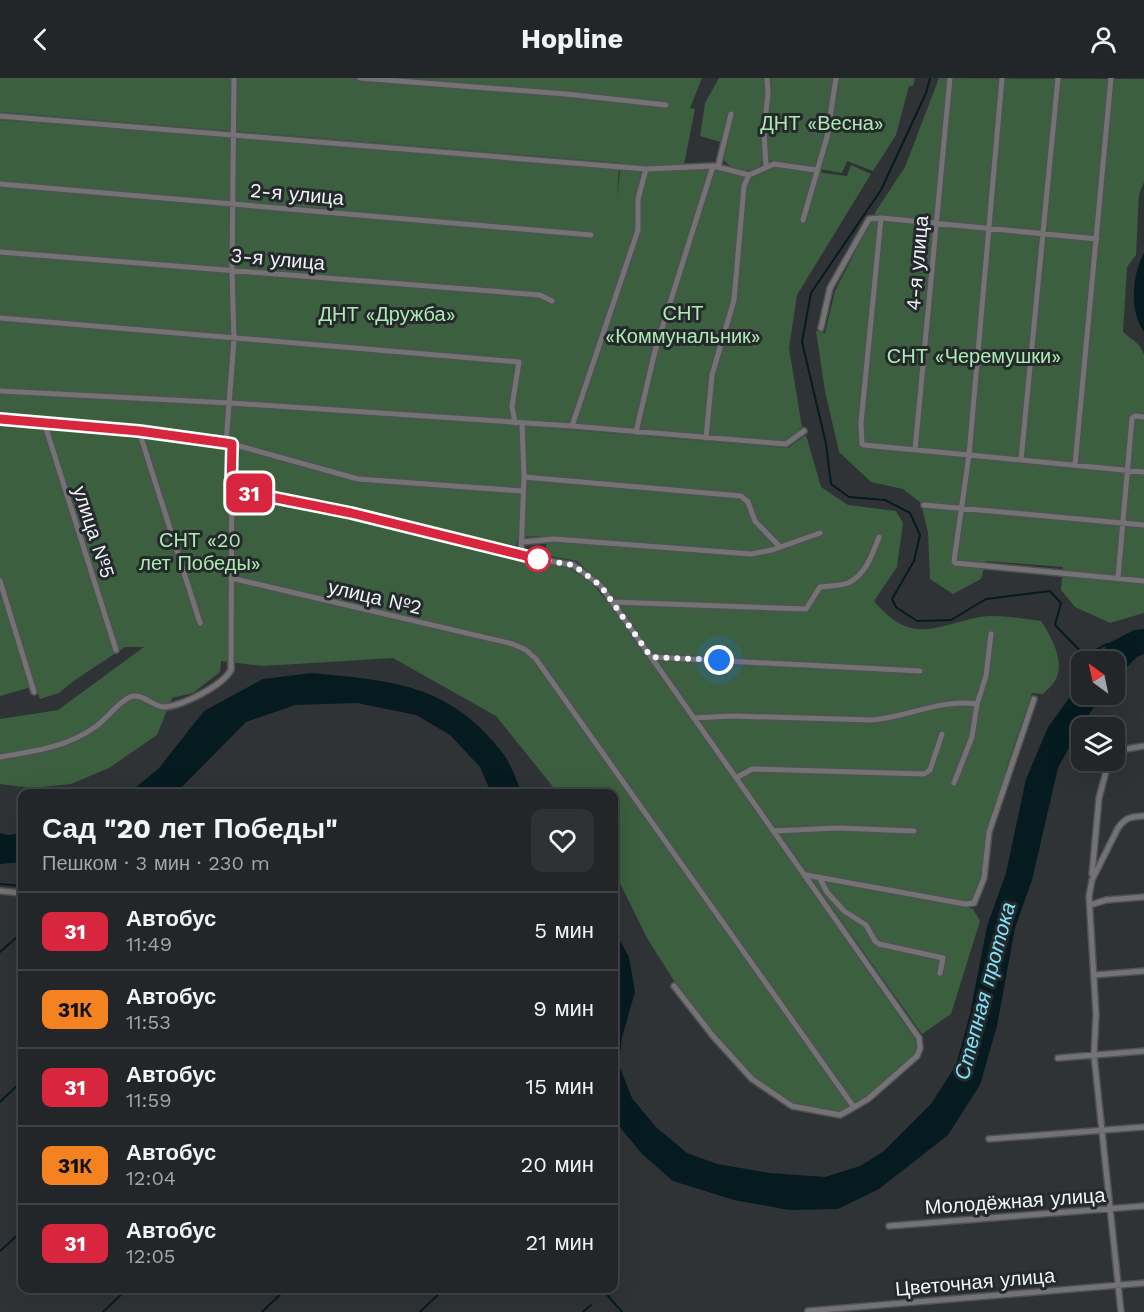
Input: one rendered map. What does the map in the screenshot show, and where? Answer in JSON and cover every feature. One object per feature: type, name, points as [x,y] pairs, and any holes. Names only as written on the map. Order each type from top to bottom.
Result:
[{"type":"street","points":[[0,757],[58,747],[95,727],[130,698],[138,696],[162,707],[195,697],[228,676],[231,670],[229,443],[234,339],[232,203],[234,78]]},
{"type":"street","points":[[360,78],[566,94],[666,105]]},
{"type":"street","points":[[766,165],[764,132],[768,93],[767,78]]},
{"type":"street","points":[[803,220],[827,137],[836,91],[836,78]]},
{"type":"street","name":"4-я улица","points":[[915,450],[950,78]]},
{"type":"street","points":[[1002,78],[969,455],[954,561],[1144,581]]},
{"type":"street","points":[[1021,460],[1058,78]]},
{"type":"street","points":[[1075,465],[1112,78],[1102,78]]},
{"type":"street","points":[[636,432],[655,351],[731,114]]},
{"type":"street","points":[[0,116],[646,169],[716,166],[749,175]]},
{"type":"street","points":[[706,438],[712,375],[734,300],[744,186],[749,175],[766,165],[816,170]]},
{"type":"street","points":[[572,426],[638,230],[638,200],[646,169]]},
{"type":"street","name":"2-я улица","points":[[0,184],[591,235]]},
{"type":"street","points":[[881,218],[861,423],[864,446],[1144,471]]},
{"type":"street","points":[[821,328],[830,288],[869,219],[881,218],[1097,239]]},
{"type":"street","name":"3-я улица","points":[[0,252],[540,296],[552,300]]},
{"type":"street","points":[[0,318],[519,362],[512,406],[519,424],[524,477],[521,554]]},
{"type":"street","points":[[0,391],[230,403],[572,426],[786,444],[804,430]]},
{"type":"street","points":[[1118,578],[1132,418],[1144,417]]},
{"type":"street","points":[[0,419],[139,431],[229,443],[358,479],[522,491]]},
{"type":"street","name":"улица №5","points":[[44,422],[116,650]]},
{"type":"street","points":[[139,431],[200,623]]},
{"type":"street","points":[[524,477],[741,496],[748,502],[755,521],[780,547]]},
{"type":"street","points":[[231,489],[351,513],[573,565],[601,586],[919,1038],[920,1048],[917,1056],[868,1099],[840,1115],[792,1106],[752,1079],[712,1036],[674,986]]},
{"type":"street","points":[[924,505],[1144,525]]},
{"type":"street","points":[[522,542],[554,539],[751,554],[820,533]]},
{"type":"street","points":[[612,602],[806,609],[820,587],[848,583],[861,573],[872,556],[879,537]]},
{"type":"street","name":"улица №2","points":[[231,578],[513,644],[526,650],[536,659],[853,1106]]},
{"type":"street","points":[[0,581],[34,692]]},
{"type":"street","points":[[954,783],[968,752],[977,704],[986,676],[991,634]]},
{"type":"street","points":[[651,657],[920,671]]},
{"type":"street","points":[[806,875],[965,904],[974,903],[984,878],[989,832],[1034,699]]},
{"type":"street","points":[[694,718],[732,716],[871,720],[889,719],[937,707],[977,704]]},
{"type":"street","points":[[736,778],[752,770],[924,774],[930,770],[942,734]]},
{"type":"street","points":[[1125,750],[1144,747]]},
{"type":"street","points":[[1106,771],[1099,798],[1090,905],[1096,1014],[1094,1055],[1112,1209],[1121,1312]]},
{"type":"street","points":[[1092,880],[1108,845],[1124,820],[1128,817],[1144,816]]},
{"type":"street","points":[[773,831],[838,828],[914,831]]},
{"type":"street","points":[[819,878],[827,892],[844,911],[866,926],[879,945],[943,958],[940,973]]},
{"type":"street","points":[[0,891],[18,893]]},
{"type":"street","points":[[1090,905],[1106,900],[1144,897]]},
{"type":"street","points":[[1094,975],[1144,971]]},
{"type":"street","points":[[1058,1058],[1144,1051]]},
{"type":"street","points":[[989,1139],[1144,1127]]},
{"type":"street","name":"Молодёжная улица","points":[[889,1226],[1144,1206]]},
{"type":"street","name":"Цветочная улица","points":[[807,1311],[1144,1283]]},
{"type":"green space","points":[[0,78],[702,78],[690,108],[695,109],[684,165],[751,179],[773,166],[847,176],[851,165],[871,174],[797,295],[789,348],[802,427],[785,443],[537,420],[536,427],[788,448],[806,435],[821,487],[848,505],[896,511],[903,523],[897,567],[874,601],[888,615],[900,624],[924,629],[994,616],[1041,621],[1045,627],[1056,649],[1058,672],[1055,681],[1043,694],[1032,693],[1009,760],[986,835],[982,873],[969,908],[973,909],[980,921],[951,1014],[922,1034],[605,588],[577,561],[545,555],[547,536],[518,537],[516,546],[356,512],[357,519],[569,568],[592,583],[619,616],[917,1042],[917,1052],[867,1096],[840,1112],[793,1103],[755,1077],[716,1034],[676,984],[647,938],[618,879],[618,789],[555,789],[496,716],[393,658],[263,666],[221,661],[220,672],[193,693],[172,698],[157,735],[109,768],[71,784],[32,788],[0,784],[0,719],[58,710],[144,647],[125,647],[59,693],[40,699],[35,686],[0,696],[0,422],[217,443],[356,480],[355,475],[263,452],[219,438],[0,415],[0,120],[619,167],[617,197],[621,163],[0,112]]},
{"type":"green space","name":"ДНТ «Весна»","points":[[719,78],[915,78],[913,86],[909,86],[896,135],[873,171],[847,161],[842,173],[762,159],[761,165],[752,170],[737,169],[727,164],[724,160],[727,144],[700,136],[705,103]]},
{"type":"green space","name":"СНТ «Черемушки»","points":[[939,78],[1144,79],[1144,182],[1139,194],[1136,255],[1127,267],[1123,332],[1139,345],[1144,354],[1144,613],[1110,623],[1075,607],[1061,590],[1063,567],[986,561],[981,579],[953,594],[930,579],[928,533],[921,503],[903,489],[871,482],[839,452],[825,391],[816,331],[825,333],[835,291],[876,211],[905,167]]},
{"type":"water","points":[[1144,253],[1144,332],[1136,314],[1134,293],[1137,272]]},
{"type":"water","points":[[1144,629],[1144,654],[1137,657],[1125,669],[1125,651],[1104,651],[1107,644],[1134,630]]},
{"type":"water","points":[[312,673],[368,679],[393,683],[439,699],[461,712],[482,729],[505,756],[520,789],[489,789],[480,767],[450,735],[416,715],[357,703],[295,705],[246,722],[180,789],[134,789],[159,768],[204,711],[263,679]]},
{"type":"water","name":"Степная протока","points":[[1071,696],[1071,705],[1096,705],[1087,717],[1071,717],[1071,744],[1058,768],[1032,880],[1015,928],[997,1026],[980,1085],[948,1135],[879,1189],[838,1209],[789,1210],[734,1200],[673,1181],[642,1154],[618,1125],[618,937],[629,957],[635,992],[622,1037],[619,1065],[632,1098],[656,1127],[687,1153],[717,1164],[770,1173],[825,1177],[860,1166],[884,1151],[931,1104],[956,1065],[970,1014],[987,926],[1006,873],[1026,779],[1048,727]]},
{"type":"water","points":[[0,833],[18,834],[18,862],[0,864]]},
{"type":"waterway","points":[[930,78],[926,93],[881,190],[811,293],[802,342],[826,444],[831,484],[849,497],[885,500],[910,513],[920,535],[914,561],[892,599],[896,607],[917,621],[951,620],[986,599],[1050,591],[1061,603],[1055,625],[1085,656],[1107,644]]},
{"type":"waterway","points":[[0,884],[18,886]]},
{"type":"waterway","points":[[0,952],[18,934]]},
{"type":"waterway","points":[[0,1102],[18,1085]]},
{"type":"waterway","points":[[0,1251],[18,1235]]},
{"type":"waterway","points":[[103,1312],[123,1293]]},
{"type":"waterway","points":[[262,1312],[282,1293]]},
{"type":"waterway","points":[[420,1312],[440,1293]]},
{"type":"waterway","points":[[605,1293],[622,1312]]},
{"type":"waterway","points":[[583,1312],[591,1305]]},
{"type":"bus line","name":"31","points":[[0,419],[139,431],[232,444],[231,489],[351,513],[538,559]]},
{"type":"route","points":[[538,559],[573,565],[601,586],[651,657],[719,660]]},
{"type":"park label","name":"ДНТ «Дружба»","points":[[387,314]]},
{"type":"park label","name":"СНТ «Коммунальник»","points":[[683,324]]},
{"type":"park label","name":"СНТ «20 лет Победы»","points":[[200,552]]}]
